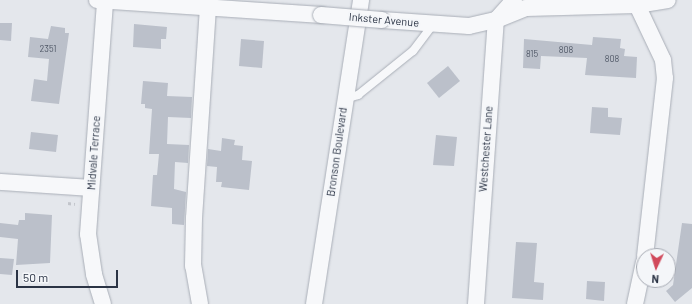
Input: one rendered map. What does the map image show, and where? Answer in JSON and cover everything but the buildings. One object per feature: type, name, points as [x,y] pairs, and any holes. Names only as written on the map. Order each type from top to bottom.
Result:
[{"type":"street","name":"Inkster Avenue","points":[[101,0],[469,26],[496,20],[526,8],[637,5],[668,0]]},
{"type":"street","name":"Midvale Terrace","points":[[101,0],[88,234],[94,274],[103,304]]},
{"type":"street","name":"Bronson Boulevard","points":[[314,304],[344,100],[361,0]]},
{"type":"street","points":[[496,20],[514,0]]},
{"type":"street","points":[[637,5],[663,60],[664,78],[646,248]]},
{"type":"street","points":[[200,304],[193,266],[194,218],[208,7]]},
{"type":"street","name":"Westchester Lane","points":[[476,304],[496,20]]},
{"type":"street","points":[[0,182],[91,188]]},
{"type":"street","points":[[635,304],[638,288]]},
{"type":"lane","points":[[344,100],[358,95],[413,51],[433,24]]},
{"type":"path","points":[[68,203],[74,204]]}]
